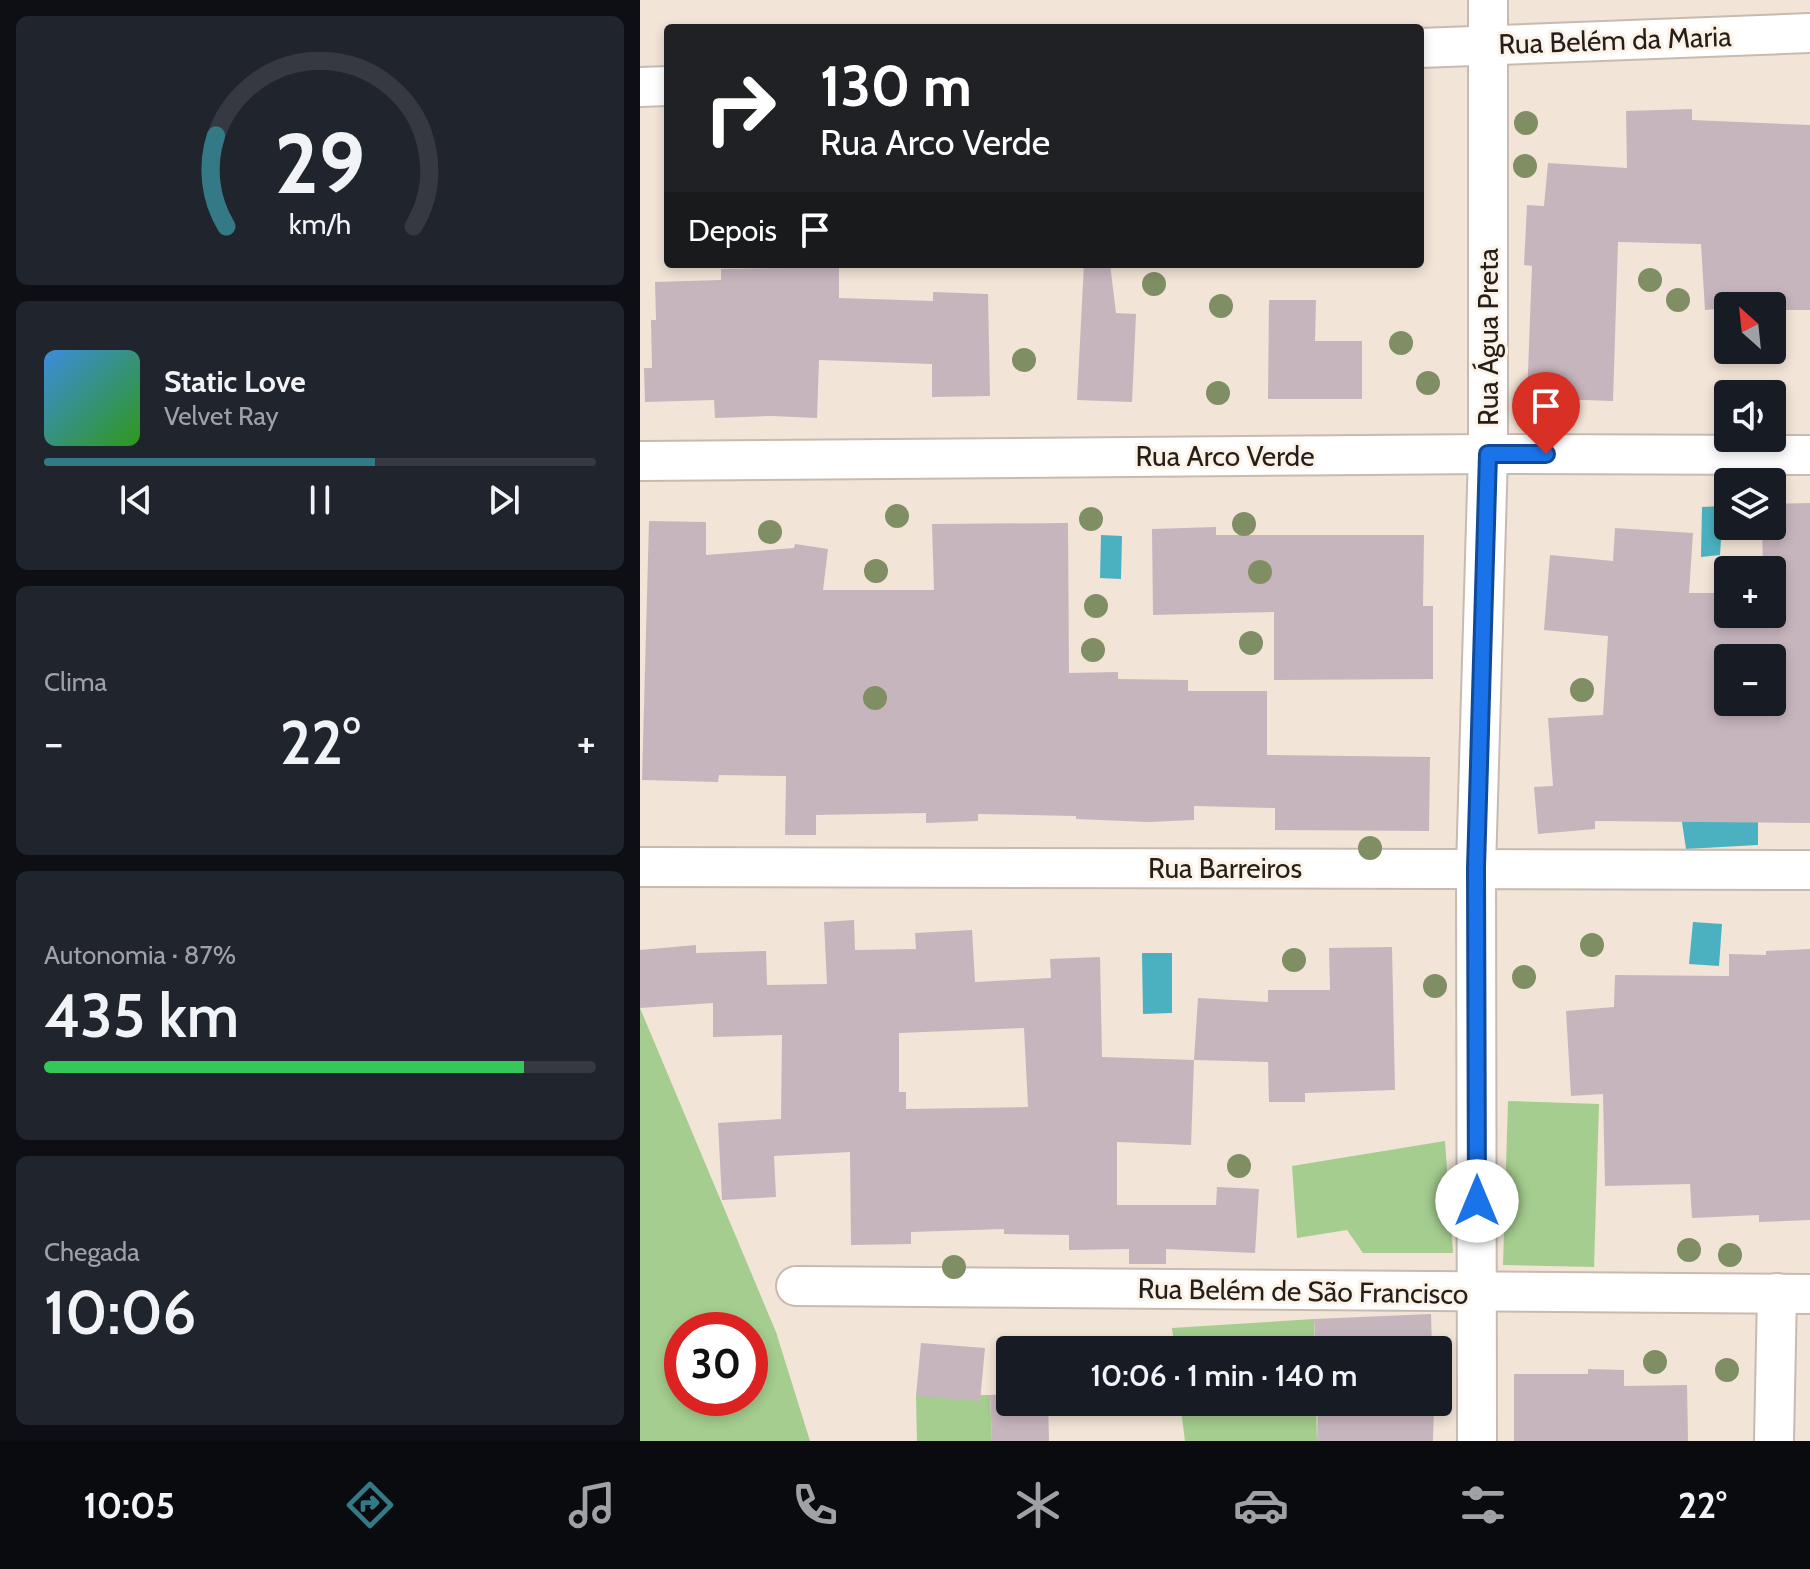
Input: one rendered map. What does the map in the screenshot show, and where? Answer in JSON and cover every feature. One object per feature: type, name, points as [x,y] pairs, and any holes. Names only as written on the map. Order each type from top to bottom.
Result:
[{"type":"street","name":"Rua Água Preta","points":[[1477,1441],[1476,868],[1488,454],[1488,0]]},
{"type":"street","name":"Rua Belém da Maria","points":[[1424,48],[1810,33]]},
{"type":"street","points":[[640,87],[664,86]]},
{"type":"street","name":"Rua Arco Verde","points":[[640,461],[1488,454],[1810,455]]},
{"type":"street","name":"Rua Barreiros","points":[[640,867],[1810,870]]},
{"type":"street","name":"Rua Belém de São Francisco","points":[[796,1286],[1793,1293]]},
{"type":"street","points":[[1774,1441],[1793,1293]]},
{"type":"green space","points":[[640,1008],[768,1312],[664,1312],[664,1416],[768,1416],[768,1313],[810,1441],[640,1441]]},
{"type":"green space","points":[[1508,1101],[1599,1104],[1594,1267],[1503,1265]]},
{"type":"green space","points":[[1445,1141],[1453,1253],[1363,1253],[1347,1230],[1297,1238],[1292,1166]]},
{"type":"green space","points":[[1314,1319],[1315,1336],[1173,1336],[1172,1328]]},
{"type":"green space","points":[[990,1395],[992,1441],[917,1441],[916,1396]]},
{"type":"green space","points":[[1182,1416],[1316,1416],[1317,1441],[1185,1441]]},
{"type":"water","points":[[1714,506],[1714,540],[1721,540],[1720,555],[1701,557],[1702,507]]},
{"type":"water","points":[[1101,535],[1122,536],[1121,579],[1100,578]]},
{"type":"water","points":[[1755,716],[1758,716],[1758,845],[1686,849],[1682,822]]},
{"type":"water","points":[[1693,922],[1722,924],[1719,966],[1689,964]]},
{"type":"water","points":[[1142,953],[1172,953],[1172,1013],[1143,1014]]},
{"type":"building","points":[[1692,109],[1692,120],[1810,125],[1810,310],[1786,310],[1786,292],[1714,292],[1714,309],[1705,310],[1701,244],[1618,242],[1613,401],[1527,398],[1532,266],[1524,265],[1527,205],[1544,206],[1548,163],[1627,168],[1626,111]]},
{"type":"building","points":[[839,268],[839,298],[933,301],[933,292],[988,294],[990,396],[932,397],[932,364],[819,360],[817,418],[715,418],[714,400],[645,402],[644,368],[652,368],[651,320],[656,320],[655,282],[721,280],[721,269]]},
{"type":"building","points":[[1084,268],[1110,268],[1116,313],[1136,314],[1132,402],[1077,400]]},
{"type":"building","points":[[1269,300],[1316,300],[1315,341],[1362,341],[1362,399],[1268,399]]},
{"type":"building","points":[[1810,503],[1810,823],[1595,821],[1595,829],[1538,834],[1534,787],[1553,786],[1548,718],[1603,715],[1608,636],[1544,630],[1550,555],[1613,561],[1615,528],[1693,533],[1689,593],[1714,593],[1714,628],[1786,628],[1786,556],[1763,556],[1762,540],[1786,540],[1786,504]]},
{"type":"building","points":[[649,521],[706,522],[706,555],[794,548],[795,544],[828,549],[823,590],[934,590],[932,524],[1068,523],[1069,673],[1118,672],[1118,679],[1188,680],[1188,691],[1267,691],[1267,755],[1430,757],[1429,831],[1275,830],[1275,808],[1194,806],[1194,820],[1148,822],[1076,819],[1076,816],[978,814],[978,821],[926,823],[926,813],[816,815],[816,835],[785,835],[786,776],[719,775],[718,782],[642,780]]},
{"type":"building","points":[[1216,527],[1216,535],[1424,535],[1423,606],[1433,606],[1433,679],[1274,680],[1274,612],[1153,615],[1152,529]]},
{"type":"building","points":[[854,920],[855,950],[916,949],[915,933],[972,930],[975,982],[1051,978],[1050,959],[1100,957],[1102,1057],[1194,1060],[1191,1145],[1117,1142],[1117,1205],[1216,1205],[1217,1187],[1259,1189],[1255,1253],[1166,1249],[1166,1264],[1129,1264],[1129,1249],[1069,1250],[1069,1235],[1004,1234],[1004,1229],[911,1232],[911,1244],[851,1245],[850,1152],[774,1156],[776,1197],[722,1200],[718,1123],[781,1119],[782,1035],[713,1037],[713,1003],[640,1008],[640,950],[696,945],[696,953],[766,951],[767,985],[827,984],[824,922]],"holes":[[[1024,1028],[1028,1107],[906,1109],[906,1092],[899,1092],[899,1033]]]},
{"type":"building","points":[[1392,947],[1395,1090],[1305,1093],[1305,1102],[1269,1102],[1268,1062],[1194,1060],[1198,998],[1268,1002],[1268,990],[1330,990],[1329,948]]},
{"type":"building","points":[[1810,949],[1810,1220],[1759,1222],[1759,1215],[1692,1218],[1690,1184],[1605,1186],[1603,1094],[1571,1096],[1566,1011],[1614,1007],[1615,975],[1729,976],[1729,954],[1766,955],[1766,951]]},
{"type":"building","points":[[1431,1314],[1432,1336],[1315,1336],[1314,1319]]},
{"type":"building","points":[[921,1343],[985,1348],[980,1401],[916,1396]]},
{"type":"building","points":[[1588,1369],[1624,1370],[1624,1386],[1687,1385],[1688,1441],[1514,1441],[1514,1374],[1588,1374]]},
{"type":"building","points":[[990,1395],[996,1395],[996,1416],[1048,1416],[1049,1441],[992,1441]]},
{"type":"building","points":[[1318,1416],[1434,1416],[1433,1441],[1317,1441]]},
{"type":"route","points":[[1477,1201],[1476,868],[1488,454],[1546,454]]}]
